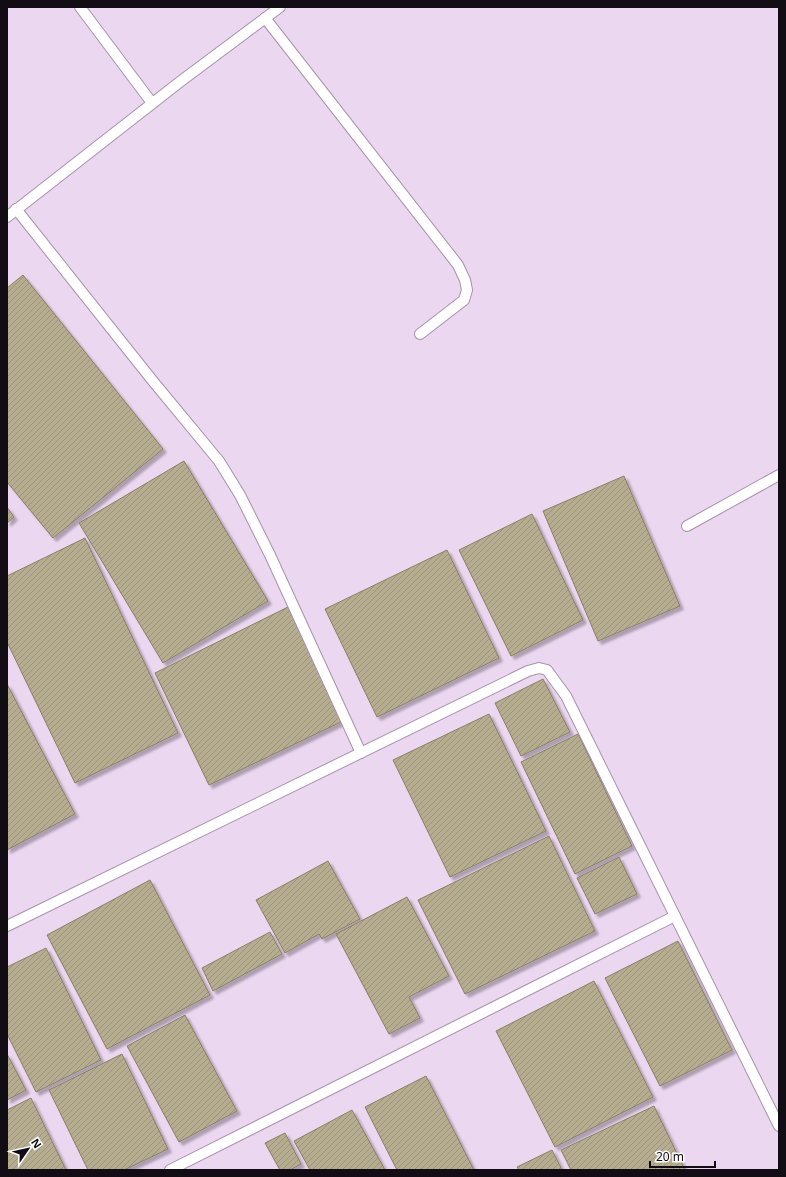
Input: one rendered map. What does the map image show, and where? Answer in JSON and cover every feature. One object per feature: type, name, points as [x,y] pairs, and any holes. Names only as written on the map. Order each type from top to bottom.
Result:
[{"type":"lane","points":[[80,7],[152,103]]},
{"type":"lane","points":[[7,217],[152,103],[280,7]]},
{"type":"lane","points":[[265,18],[458,265],[466,280],[467,290],[464,300],[420,334]]},
{"type":"lane","points":[[16,209],[152,380],[219,461],[237,490],[270,555],[361,753]]},
{"type":"lane","points":[[687,526],[779,475]]},
{"type":"lane","points":[[7,926],[528,671],[539,668],[547,670],[566,696],[779,1126]]},
{"type":"lane","points":[[170,1170],[675,916]]},
{"type":"building","points":[[23,275],[163,449],[53,538],[7,482],[7,288]]},
{"type":"building","points":[[184,461],[268,601],[163,663],[79,523]]},
{"type":"building","points":[[624,476],[680,606],[598,641],[543,511]]},
{"type":"building","points":[[7,507],[14,517],[7,523]]},
{"type":"building","points":[[532,514],[583,620],[511,656],[459,550]]},
{"type":"building","points":[[85,538],[178,733],[75,783],[7,642],[7,576]]},
{"type":"building","points":[[447,550],[499,658],[377,717],[325,609]]},
{"type":"building","points":[[288,607],[343,721],[209,785],[155,673]]},
{"type":"building","points":[[543,679],[570,732],[521,756],[495,703]]},
{"type":"building","points":[[7,684],[75,814],[7,850]]},
{"type":"building","points":[[489,714],[546,831],[450,877],[393,760]]},
{"type":"building","points":[[578,734],[632,846],[575,874],[521,762]]},
{"type":"building","points":[[549,836],[595,931],[465,994],[418,900]]},
{"type":"building","points":[[619,857],[637,894],[595,914],[577,878]]},
{"type":"building","points":[[328,861],[360,919],[322,939],[319,934],[285,953],[256,900]]},
{"type":"building","points":[[150,880],[210,995],[107,1049],[47,935]]},
{"type":"building","points":[[407,897],[449,976],[409,997],[420,1018],[389,1034],[336,934]]},
{"type":"building","points":[[270,932],[282,954],[213,991],[202,968]]},
{"type":"building","points":[[678,941],[732,1050],[660,1086],[605,978]]},
{"type":"building","points":[[46,948],[101,1060],[36,1092],[7,1034],[7,967]]},
{"type":"building","points":[[594,981],[653,1097],[555,1147],[496,1031]]},
{"type":"building","points":[[185,1015],[237,1111],[179,1142],[127,1046]]},
{"type":"building","points":[[7,1054],[26,1090],[7,1100]]},
{"type":"building","points":[[122,1054],[168,1149],[124,1170],[88,1170],[49,1090]]},
{"type":"building","points":[[426,1076],[474,1170],[397,1170],[365,1107]]},
{"type":"building","points":[[31,1098],[66,1170],[7,1170],[7,1110]]},
{"type":"building","points":[[654,1106],[685,1170],[571,1170],[561,1150]]},
{"type":"building","points":[[352,1110],[385,1170],[310,1170],[294,1141]]},
{"type":"building","points":[[285,1133],[301,1164],[290,1170],[280,1170],[265,1143]]},
{"type":"building","points":[[552,1150],[562,1170],[519,1170],[517,1167]]}]
